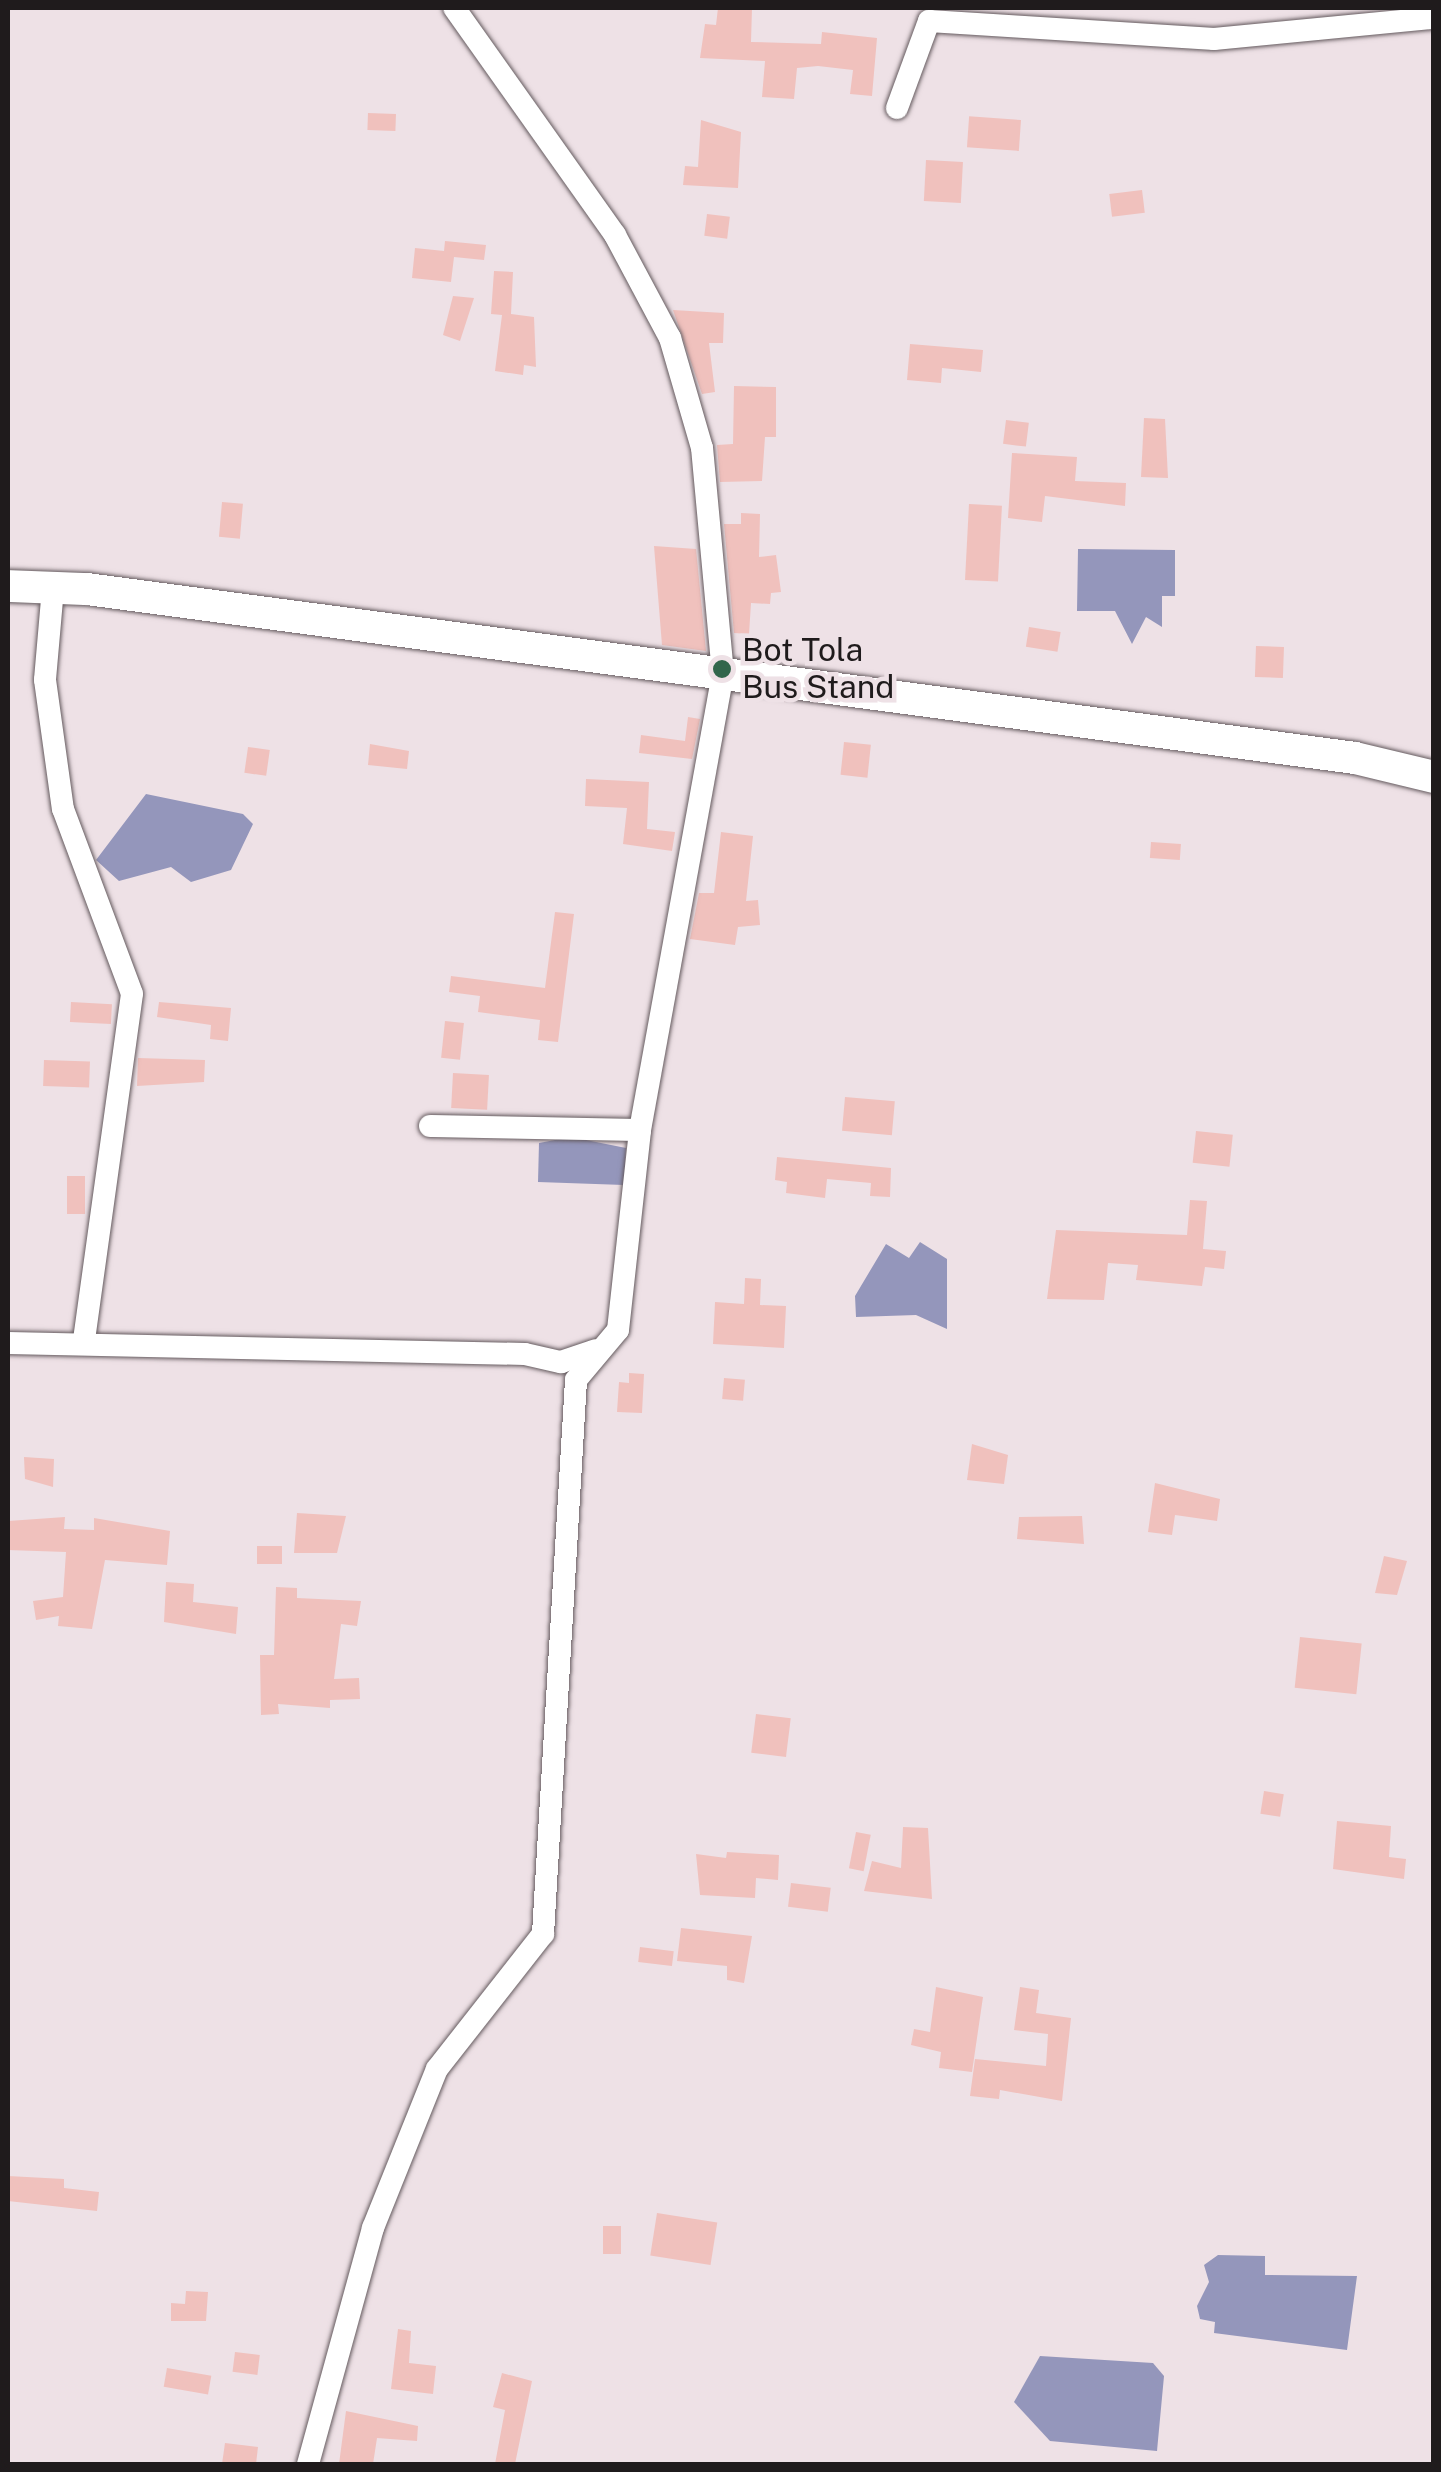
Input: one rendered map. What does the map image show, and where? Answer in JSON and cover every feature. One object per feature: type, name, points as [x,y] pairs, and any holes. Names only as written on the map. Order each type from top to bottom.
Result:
[{"type":"main road","points":[[8,586],[53,588],[1355,758],[1434,777]]},
{"type":"street","points":[[8,1344],[84,1342],[288,1354],[525,1354],[562,1362],[595,1350],[618,1330],[640,1130],[722,674],[702,448],[670,338],[615,235],[454,8]]},
{"type":"street","points":[[897,108],[929,21],[1214,39],[1434,18]]},
{"type":"street","points":[[53,588],[45,680],[63,809],[132,994],[84,1342]]},
{"type":"street","points":[[430,1126],[640,1130]]},
{"type":"street","points":[[308,2464],[374,2228],[437,2069],[543,1934],[574,1398],[595,1350]]},
{"type":"water","points":[[1078,549],[1175,550],[1175,596],[1162,596],[1162,627],[1146,617],[1132,644],[1115,611],[1077,611]]},
{"type":"water","points":[[146,794],[243,814],[253,824],[231,870],[191,882],[171,867],[119,881],[96,860]]},
{"type":"water","points":[[571,1137],[626,1148],[624,1185],[538,1182],[539,1143]]},
{"type":"water","points":[[920,1242],[947,1259],[947,1329],[916,1315],[856,1317],[855,1296],[886,1244],[909,1258]]},
{"type":"water","points":[[1218,2255],[1265,2256],[1265,2275],[1357,2276],[1347,2350],[1214,2333],[1215,2322],[1200,2319],[1197,2306],[1209,2282],[1204,2265]]},
{"type":"water","points":[[1040,2356],[1153,2363],[1164,2376],[1157,2451],[1050,2441],[1014,2402]]},
{"type":"building","points":[[718,8],[752,8],[751,42],[821,44],[822,32],[877,38],[872,96],[850,94],[853,70],[818,66],[797,68],[794,99],[762,97],[765,61],[700,58],[705,24],[716,25]]},
{"type":"building","points":[[368,113],[396,114],[395,131],[367,130]]},
{"type":"building","points":[[969,116],[1021,120],[1019,151],[967,147]]},
{"type":"building","points":[[701,120],[741,132],[738,188],[683,185],[685,166],[698,167]]},
{"type":"building","points":[[926,160],[963,162],[961,203],[924,201]]},
{"type":"building","points":[[1142,190],[1145,213],[1112,217],[1109,194]]},
{"type":"building","points":[[707,214],[730,217],[727,239],[704,236]]},
{"type":"building","points":[[445,241],[486,245],[484,260],[454,257],[451,282],[412,278],[415,248],[444,251]]},
{"type":"building","points":[[494,271],[513,272],[511,314],[534,317],[536,367],[524,365],[523,375],[495,371],[502,315],[491,314]]},
{"type":"building","points":[[453,296],[474,298],[460,341],[443,335]]},
{"type":"building","points":[[673,310],[724,313],[723,343],[709,343],[715,392],[702,394]]},
{"type":"building","points":[[910,344],[983,350],[981,372],[942,368],[941,383],[907,380]]},
{"type":"building","points":[[734,386],[776,387],[776,437],[765,437],[762,481],[720,482],[717,445],[733,444]]},
{"type":"building","points":[[1144,418],[1165,419],[1168,478],[1141,477]]},
{"type":"building","points":[[1006,420],[1029,423],[1026,447],[1003,444]]},
{"type":"building","points":[[1012,453],[1077,457],[1075,481],[1126,483],[1125,506],[1045,496],[1042,522],[1008,518]]},
{"type":"building","points":[[222,502],[243,504],[240,539],[219,537]]},
{"type":"building","points":[[969,504],[1002,506],[998,582],[965,580]]},
{"type":"building","points":[[741,513],[760,514],[759,557],[776,555],[781,592],[771,593],[770,604],[751,603],[749,634],[734,633],[724,524],[741,524]]},
{"type":"building","points":[[654,546],[696,549],[706,651],[662,645]]},
{"type":"building","points":[[1029,627],[1061,632],[1057,652],[1026,647]]},
{"type":"building","points":[[1256,646],[1284,647],[1283,678],[1255,677]]},
{"type":"building","points":[[688,717],[700,719],[692,759],[639,753],[641,735],[685,741]]},
{"type":"building","points":[[844,742],[871,745],[867,778],[841,775]]},
{"type":"building","points":[[370,744],[409,751],[407,769],[368,765]]},
{"type":"building","points":[[248,747],[270,750],[266,776],[244,773]]},
{"type":"building","points":[[586,779],[649,782],[647,829],[675,832],[672,851],[623,844],[627,808],[585,806]]},
{"type":"building","points":[[721,832],[753,836],[746,901],[758,900],[760,925],[738,927],[735,945],[690,939],[699,893],[714,893]]},
{"type":"building","points":[[1151,842],[1181,844],[1180,860],[1150,858]]},
{"type":"building","points":[[555,912],[574,914],[558,1042],[538,1040],[540,1020],[478,1012],[480,996],[449,992],[451,976],[545,988]]},
{"type":"building","points":[[71,1002],[112,1004],[111,1024],[70,1022]]},
{"type":"building","points":[[159,1002],[231,1008],[228,1041],[210,1039],[211,1025],[157,1017]]},
{"type":"building","points":[[445,1021],[464,1023],[460,1060],[441,1058]]},
{"type":"building","points":[[138,1058],[205,1060],[204,1082],[137,1086]]},
{"type":"building","points":[[44,1060],[90,1062],[89,1088],[43,1086]]},
{"type":"building","points":[[453,1073],[489,1075],[487,1110],[451,1108]]},
{"type":"building","points":[[845,1097],[895,1101],[892,1135],[842,1131]]},
{"type":"building","points":[[1196,1131],[1233,1135],[1229,1167],[1193,1163]]},
{"type":"building","points":[[777,1157],[891,1168],[890,1197],[870,1196],[871,1183],[827,1179],[825,1198],[786,1193],[787,1182],[775,1180]]},
{"type":"building","points":[[67,1176],[85,1176],[85,1214],[67,1214]]},
{"type":"building","points":[[1190,1200],[1207,1201],[1203,1249],[1226,1251],[1224,1269],[1205,1267],[1202,1286],[1136,1280],[1138,1265],[1108,1263],[1104,1300],[1047,1299],[1056,1230],[1187,1235]]},
{"type":"building","points":[[745,1278],[761,1279],[760,1305],[786,1306],[784,1348],[713,1344],[715,1302],[744,1304]]},
{"type":"building","points":[[629,1373],[644,1374],[642,1413],[617,1412],[619,1382],[629,1383]]},
{"type":"building","points":[[724,1378],[745,1380],[743,1401],[722,1399]]},
{"type":"building","points":[[972,1444],[1008,1455],[1004,1484],[967,1480]]},
{"type":"building","points":[[24,1457],[54,1459],[53,1487],[25,1479]]},
{"type":"building","points":[[1155,1483],[1220,1499],[1217,1521],[1175,1515],[1172,1535],[1148,1532]]},
{"type":"building","points":[[297,1513],[346,1516],[337,1553],[294,1553]]},
{"type":"building","points":[[1082,1516],[1084,1544],[1017,1539],[1019,1517]]},
{"type":"building","points":[[65,1517],[64,1529],[94,1530],[94,1518],[170,1531],[167,1565],[105,1560],[92,1629],[58,1626],[59,1616],[36,1620],[33,1601],[63,1597],[66,1552],[8,1550],[8,1521]]},
{"type":"building","points":[[257,1546],[282,1546],[282,1564],[257,1564]]},
{"type":"building","points":[[1384,1556],[1407,1561],[1397,1595],[1375,1593]]},
{"type":"building","points":[[166,1582],[194,1584],[193,1602],[238,1607],[236,1634],[164,1622]]},
{"type":"building","points":[[276,1587],[297,1588],[297,1598],[361,1601],[357,1626],[341,1624],[334,1679],[359,1678],[360,1699],[330,1700],[330,1708],[278,1704],[279,1714],[261,1715],[260,1655],[274,1655]]},
{"type":"building","points":[[1300,1637],[1362,1643],[1356,1694],[1295,1688]]},
{"type":"building","points":[[756,1714],[791,1718],[786,1757],[751,1753]]},
{"type":"building","points":[[1264,1791],[1284,1794],[1280,1817],[1260,1814]]},
{"type":"building","points":[[1337,1821],[1391,1826],[1389,1857],[1406,1859],[1404,1879],[1333,1869]]},
{"type":"building","points":[[903,1827],[928,1828],[932,1899],[864,1891],[872,1861],[901,1868]]},
{"type":"building","points":[[856,1832],[871,1835],[864,1871],[849,1868]]},
{"type":"building","points":[[727,1852],[779,1855],[778,1880],[756,1878],[755,1898],[700,1895],[696,1854],[726,1858]]},
{"type":"building","points":[[791,1883],[831,1888],[828,1912],[788,1907]]},
{"type":"building","points":[[681,1928],[752,1936],[744,1983],[727,1980],[727,1966],[677,1961]]},
{"type":"building","points":[[640,1947],[674,1951],[672,1966],[638,1962]]},
{"type":"building","points":[[936,1987],[983,1997],[972,2072],[939,2068],[941,2052],[911,2045],[914,2029],[930,2032]]},
{"type":"building","points":[[1020,1987],[1039,1990],[1036,2013],[1071,2018],[1062,2101],[1000,2090],[999,2099],[970,2096],[975,2059],[1046,2066],[1048,2034],[1014,2030]]},
{"type":"building","points":[[8,2176],[64,2179],[64,2188],[99,2192],[97,2211],[8,2201]]},
{"type":"building","points":[[657,2213],[717,2223],[711,2265],[650,2255]]},
{"type":"building","points":[[603,2226],[621,2226],[621,2254],[603,2254]]},
{"type":"building","points":[[186,2291],[208,2292],[206,2321],[171,2321],[171,2303],[185,2304]]},
{"type":"building","points":[[398,2329],[411,2331],[409,2363],[436,2366],[433,2394],[391,2389]]},
{"type":"building","points":[[235,2352],[260,2355],[257,2375],[233,2372]]},
{"type":"building","points":[[167,2368],[211,2376],[208,2395],[164,2387]]},
{"type":"building","points":[[502,2373],[532,2381],[515,2464],[495,2464],[505,2410],[493,2407]]},
{"type":"building","points":[[346,2411],[418,2426],[417,2441],[377,2438],[373,2464],[339,2464]]},
{"type":"building","points":[[225,2443],[258,2447],[256,2464],[222,2464]]},
{"type":"place","name":"Bot Tola Bus Stand","points":[[722,669]]}]
